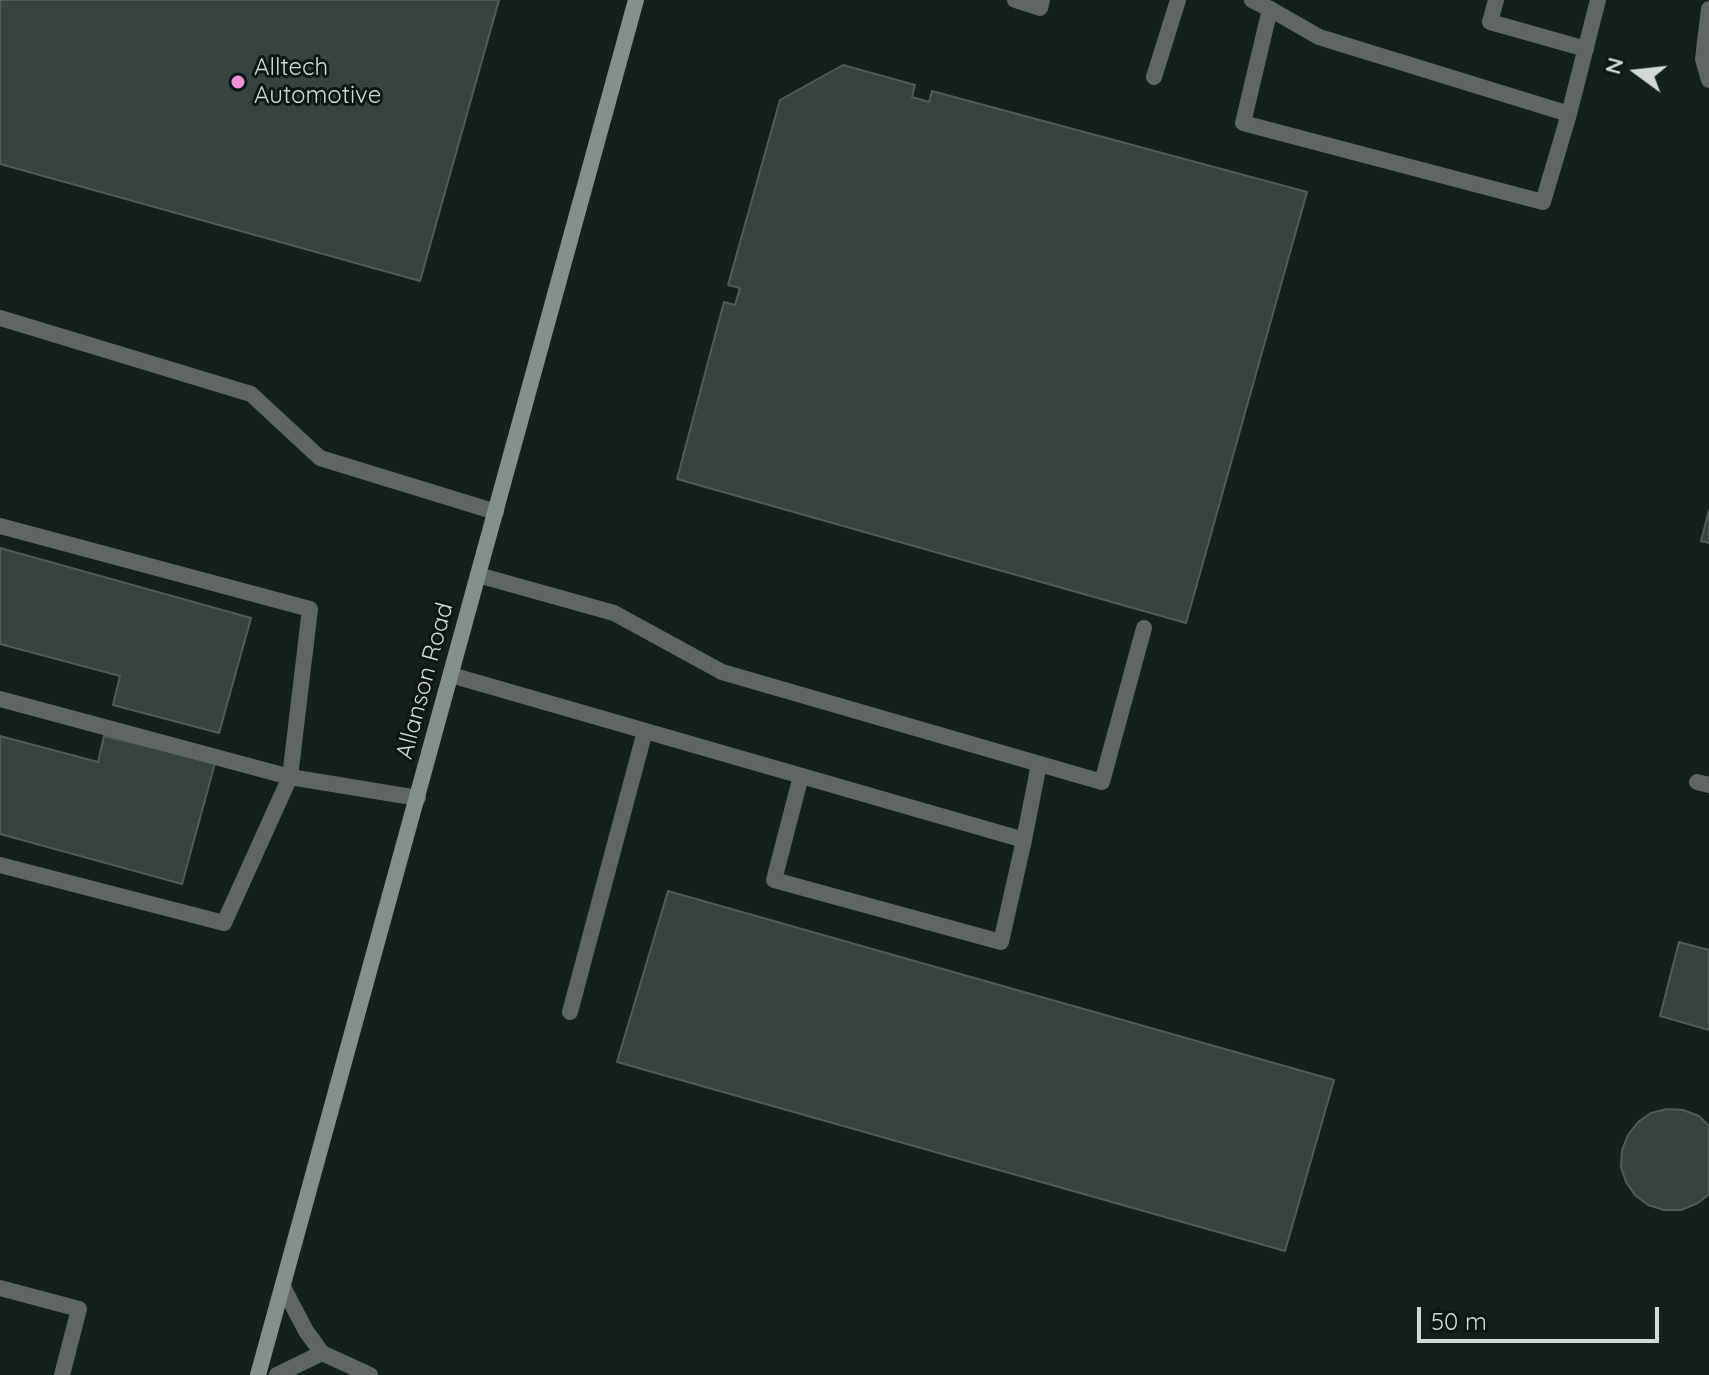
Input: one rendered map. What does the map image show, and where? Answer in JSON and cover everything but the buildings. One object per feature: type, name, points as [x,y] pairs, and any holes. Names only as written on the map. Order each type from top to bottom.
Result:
[{"type":"street","name":"Allanson Road","points":[[258,1375],[636,0]]},
{"type":"lane","points":[[1015,0],[1040,8],[1042,0]]},
{"type":"lane","points":[[1154,77],[1178,0]]},
{"type":"lane","points":[[1252,0],[1319,37],[1569,114]]},
{"type":"lane","points":[[1496,0],[1490,22],[1586,49]]},
{"type":"lane","points":[[1270,9],[1243,123],[1543,202],[1598,0]]},
{"type":"lane","points":[[1709,9],[1703,59],[1709,80]]},
{"type":"lane","points":[[0,318],[251,394],[320,458],[496,512]]},
{"type":"lane","points":[[0,526],[310,609],[290,777],[224,923],[0,865]]},
{"type":"lane","points":[[478,575],[614,613],[722,672],[1102,782],[1144,628]]},
{"type":"lane","points":[[451,675],[1024,840]]},
{"type":"lane","points":[[0,699],[290,777],[418,798]]},
{"type":"lane","points":[[570,1012],[645,731]]},
{"type":"lane","points":[[801,776],[774,880],[1001,942],[1039,764]]},
{"type":"lane","points":[[283,1287],[306,1331],[322,1353],[370,1375]]},
{"type":"lane","points":[[0,1288],[79,1309],[62,1375]]},
{"type":"lane","points":[[277,1375],[322,1353]]},
{"type":"place","name":"Alltech Automotive","points":[[238,82]]}]
